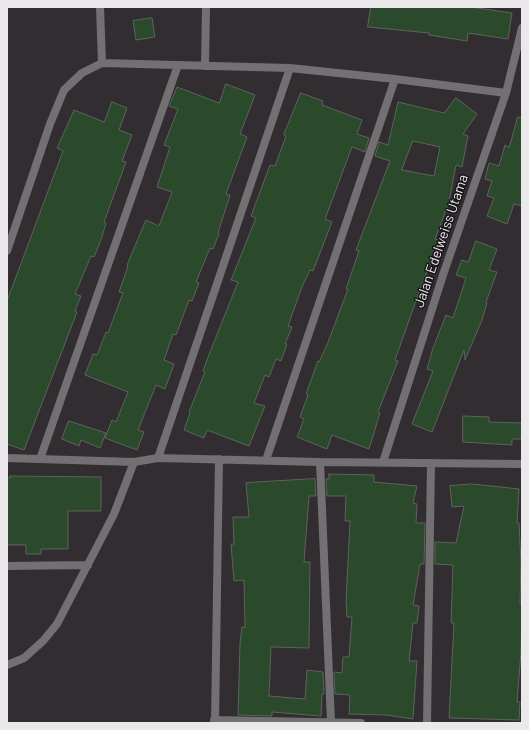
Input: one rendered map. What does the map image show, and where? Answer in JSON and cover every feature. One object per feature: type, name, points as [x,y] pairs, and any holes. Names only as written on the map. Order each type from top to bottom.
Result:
[{"type":"street","points":[[100,7],[102,63]]},
{"type":"street","points":[[205,66],[206,7]]},
{"type":"street","name":"Jalan Edelweiss Utama","points":[[383,462],[443,274],[506,93],[522,28]]},
{"type":"street","points":[[7,251],[10,235],[50,124],[64,90],[82,73],[102,63],[290,68],[506,93]]},
{"type":"street","points":[[40,459],[178,65]]},
{"type":"street","points":[[158,458],[290,68]]},
{"type":"street","points":[[266,460],[395,79]]},
{"type":"street","points":[[7,458],[134,462],[158,458],[320,462],[522,464]]},
{"type":"street","points":[[219,459],[215,722],[361,723]]},
{"type":"street","points":[[7,664],[24,658],[43,641],[57,624],[114,514],[134,462]]},
{"type":"street","points":[[320,462],[331,722]]},
{"type":"street","points":[[426,723],[431,463]]},
{"type":"street","points":[[7,566],[88,565]]},
{"type":"building","points":[[371,7],[470,7],[512,13],[508,39],[468,33],[467,41],[429,35],[429,33],[368,27]]},
{"type":"building","points":[[152,18],[155,37],[136,40],[133,21]]},
{"type":"building","points":[[226,84],[255,95],[240,134],[247,137],[226,194],[230,195],[218,233],[219,234],[213,249],[210,248],[196,282],[199,283],[192,301],[189,300],[176,335],[173,334],[164,360],[174,364],[165,389],[156,385],[138,430],[144,432],[137,450],[105,438],[112,420],[116,422],[128,392],[85,375],[93,354],[97,355],[106,332],[108,333],[123,293],[119,292],[128,266],[127,265],[146,220],[159,226],[172,192],[157,187],[170,147],[164,145],[178,109],[169,106],[177,87],[219,103]]},
{"type":"building","points":[[301,93],[323,101],[322,105],[362,120],[357,134],[369,138],[365,152],[352,147],[325,219],[332,222],[313,271],[310,270],[302,287],[288,326],[292,327],[285,344],[287,344],[281,361],[276,359],[269,377],[265,375],[254,403],[265,406],[249,446],[207,430],[204,438],[184,430],[190,413],[189,412],[205,372],[203,371],[210,352],[238,282],[231,280],[256,218],[251,216],[270,165],[275,166],[286,136],[284,135]]},
{"type":"building","points":[[456,98],[477,114],[463,134],[468,136],[462,167],[456,165],[449,202],[435,239],[444,242],[437,261],[432,259],[418,295],[395,360],[398,361],[378,412],[380,413],[369,449],[332,435],[327,449],[297,437],[304,419],[300,417],[308,395],[306,394],[318,361],[319,362],[327,345],[348,289],[346,289],[359,251],[356,250],[390,161],[375,156],[379,142],[388,145],[398,102],[444,113]],"holes":[[[413,141],[440,147],[434,176],[402,170]]]},
{"type":"building","points":[[112,102],[127,108],[119,130],[132,135],[122,161],[126,162],[104,222],[106,223],[101,240],[94,257],[91,256],[75,294],[81,296],[75,311],[77,312],[24,450],[7,444],[7,301],[63,151],[57,148],[74,110],[104,122]]},
{"type":"building","points":[[518,117],[522,118],[522,206],[514,204],[507,224],[487,216],[494,198],[487,196],[492,181],[485,179],[489,163],[499,166],[505,145],[509,147]]},
{"type":"building","points":[[476,241],[497,249],[489,270],[497,272],[486,302],[482,320],[465,360],[464,350],[432,432],[412,424],[433,371],[427,369],[433,348],[446,315],[453,318],[466,278],[456,275],[462,260],[468,262]]},
{"type":"building","points":[[463,416],[489,417],[489,422],[522,423],[522,439],[512,439],[512,445],[463,442]]},
{"type":"building","points":[[69,421],[106,433],[100,448],[81,440],[79,446],[62,439]]},
{"type":"building","points":[[329,474],[374,475],[374,482],[417,486],[413,503],[417,504],[416,523],[425,523],[424,564],[420,564],[413,605],[419,606],[417,623],[413,623],[409,661],[417,661],[413,719],[386,715],[349,714],[350,695],[335,694],[334,672],[342,673],[343,657],[349,657],[352,617],[347,617],[346,601],[350,521],[345,521],[346,496],[327,496],[326,479],[329,479]]},
{"type":"building","points":[[10,476],[101,477],[101,511],[68,511],[68,549],[41,549],[41,554],[26,554],[26,545],[7,545],[7,478],[10,478]]},
{"type":"building","points":[[315,479],[316,496],[309,496],[304,562],[310,562],[309,648],[271,647],[269,696],[305,699],[307,670],[323,672],[324,694],[322,694],[321,716],[272,712],[272,716],[238,715],[240,643],[242,627],[245,628],[244,580],[234,581],[231,544],[234,544],[233,517],[249,517],[246,483]]},
{"type":"building","points":[[472,484],[519,489],[517,523],[519,523],[521,563],[520,604],[522,604],[521,652],[517,702],[520,702],[519,720],[449,718],[454,623],[451,623],[453,565],[435,564],[435,542],[456,543],[464,506],[452,507],[450,486]]}]
